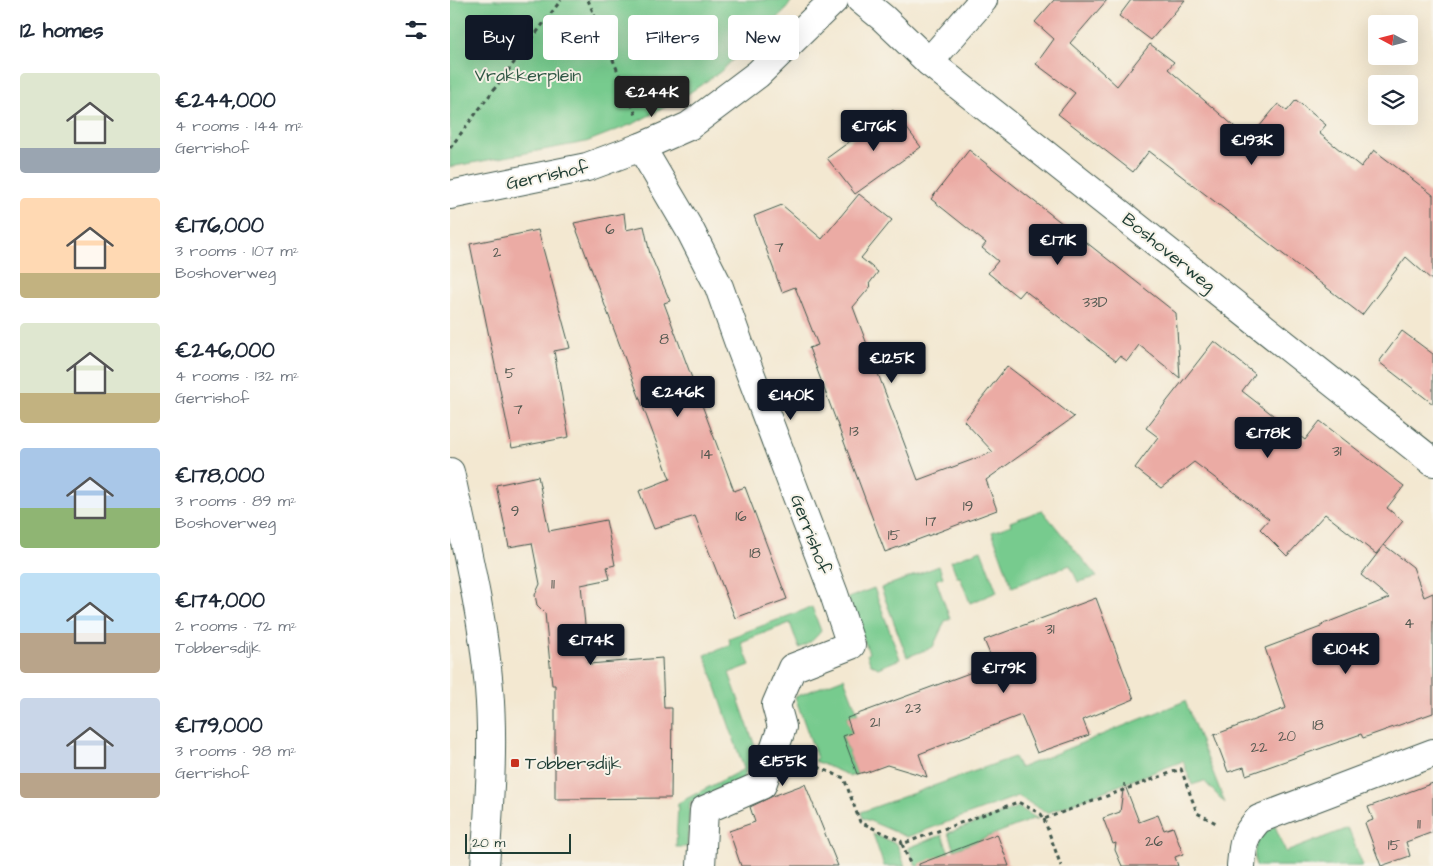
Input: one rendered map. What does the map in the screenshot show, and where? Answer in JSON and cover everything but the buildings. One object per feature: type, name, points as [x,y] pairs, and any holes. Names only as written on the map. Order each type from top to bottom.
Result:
[{"type":"street","name":"Gerrishof","points":[[450,195],[587,167],[689,126],[758,74],[834,0]]},
{"type":"street","name":"Boshoverweg","points":[[860,0],[883,18],[930,62],[1433,462]]},
{"type":"street","points":[[930,62],[983,0]]},
{"type":"street","name":"Gerrishof","points":[[645,145],[720,287],[834,594],[851,645],[792,668],[776,706],[782,727],[762,785],[704,810],[701,866]]},
{"type":"street","points":[[450,472],[478,610],[489,688],[491,761],[485,866]]},
{"type":"street","points":[[1241,866],[1243,844],[1249,830],[1259,819],[1433,753]]},
{"type":"path","points":[[450,148],[561,0]]},
{"type":"path","points":[[588,0],[645,145]]},
{"type":"path","points":[[774,750],[844,778],[860,822],[902,841],[911,866]]},
{"type":"path","points":[[1044,819],[1181,769],[1197,813],[1246,837]]},
{"type":"path","points":[[902,844],[1018,802],[1041,814],[1061,866]]},
{"type":"green space","name":"Vrakkerplein","points":[[450,0],[792,0],[781,15],[728,15],[728,60],[733,60],[720,72],[682,98],[635,123],[586,142],[450,167]]},
{"type":"green space","points":[[1042,510],[1097,577],[1078,582],[1070,565],[1012,587],[992,532],[1011,525],[1010,522]]},
{"type":"green space","points":[[981,550],[997,592],[970,603],[960,577],[957,577],[951,561]]},
{"type":"green space","points":[[939,566],[943,577],[936,580],[950,619],[945,621],[933,647],[907,657],[881,588]]},
{"type":"green space","points":[[874,588],[900,659],[878,668],[870,663],[867,654],[869,653],[848,598]]},
{"type":"green space","points":[[812,607],[821,631],[812,641],[799,648],[790,623],[741,642],[750,665],[729,673],[755,746],[743,780],[690,802],[687,847],[676,847],[678,803],[744,769],[705,655],[730,645],[729,638]]},
{"type":"green space","points":[[844,678],[858,714],[847,718],[852,733],[843,737],[857,774],[849,777],[815,761],[817,758],[795,697]]},
{"type":"green space","points":[[1185,701],[1225,803],[1204,781],[1192,785],[1183,761],[1047,813],[1018,796],[907,837],[863,818],[861,812],[1014,757],[1020,768]]},
{"type":"green space","points":[[1018,807],[1038,819],[1033,819],[954,850],[948,833]]},
{"type":"green space","points":[[1275,826],[1286,852],[1348,828],[1363,866],[1256,866],[1255,853],[1258,842],[1269,829]]},
{"type":"green space","points":[[873,834],[897,844],[905,866],[884,866]]},
{"type":"green space","points":[[942,835],[950,855],[923,866],[916,866],[908,848]]},
{"type":"place","name":"Tobbersdijk","points":[[515,763]]}]
